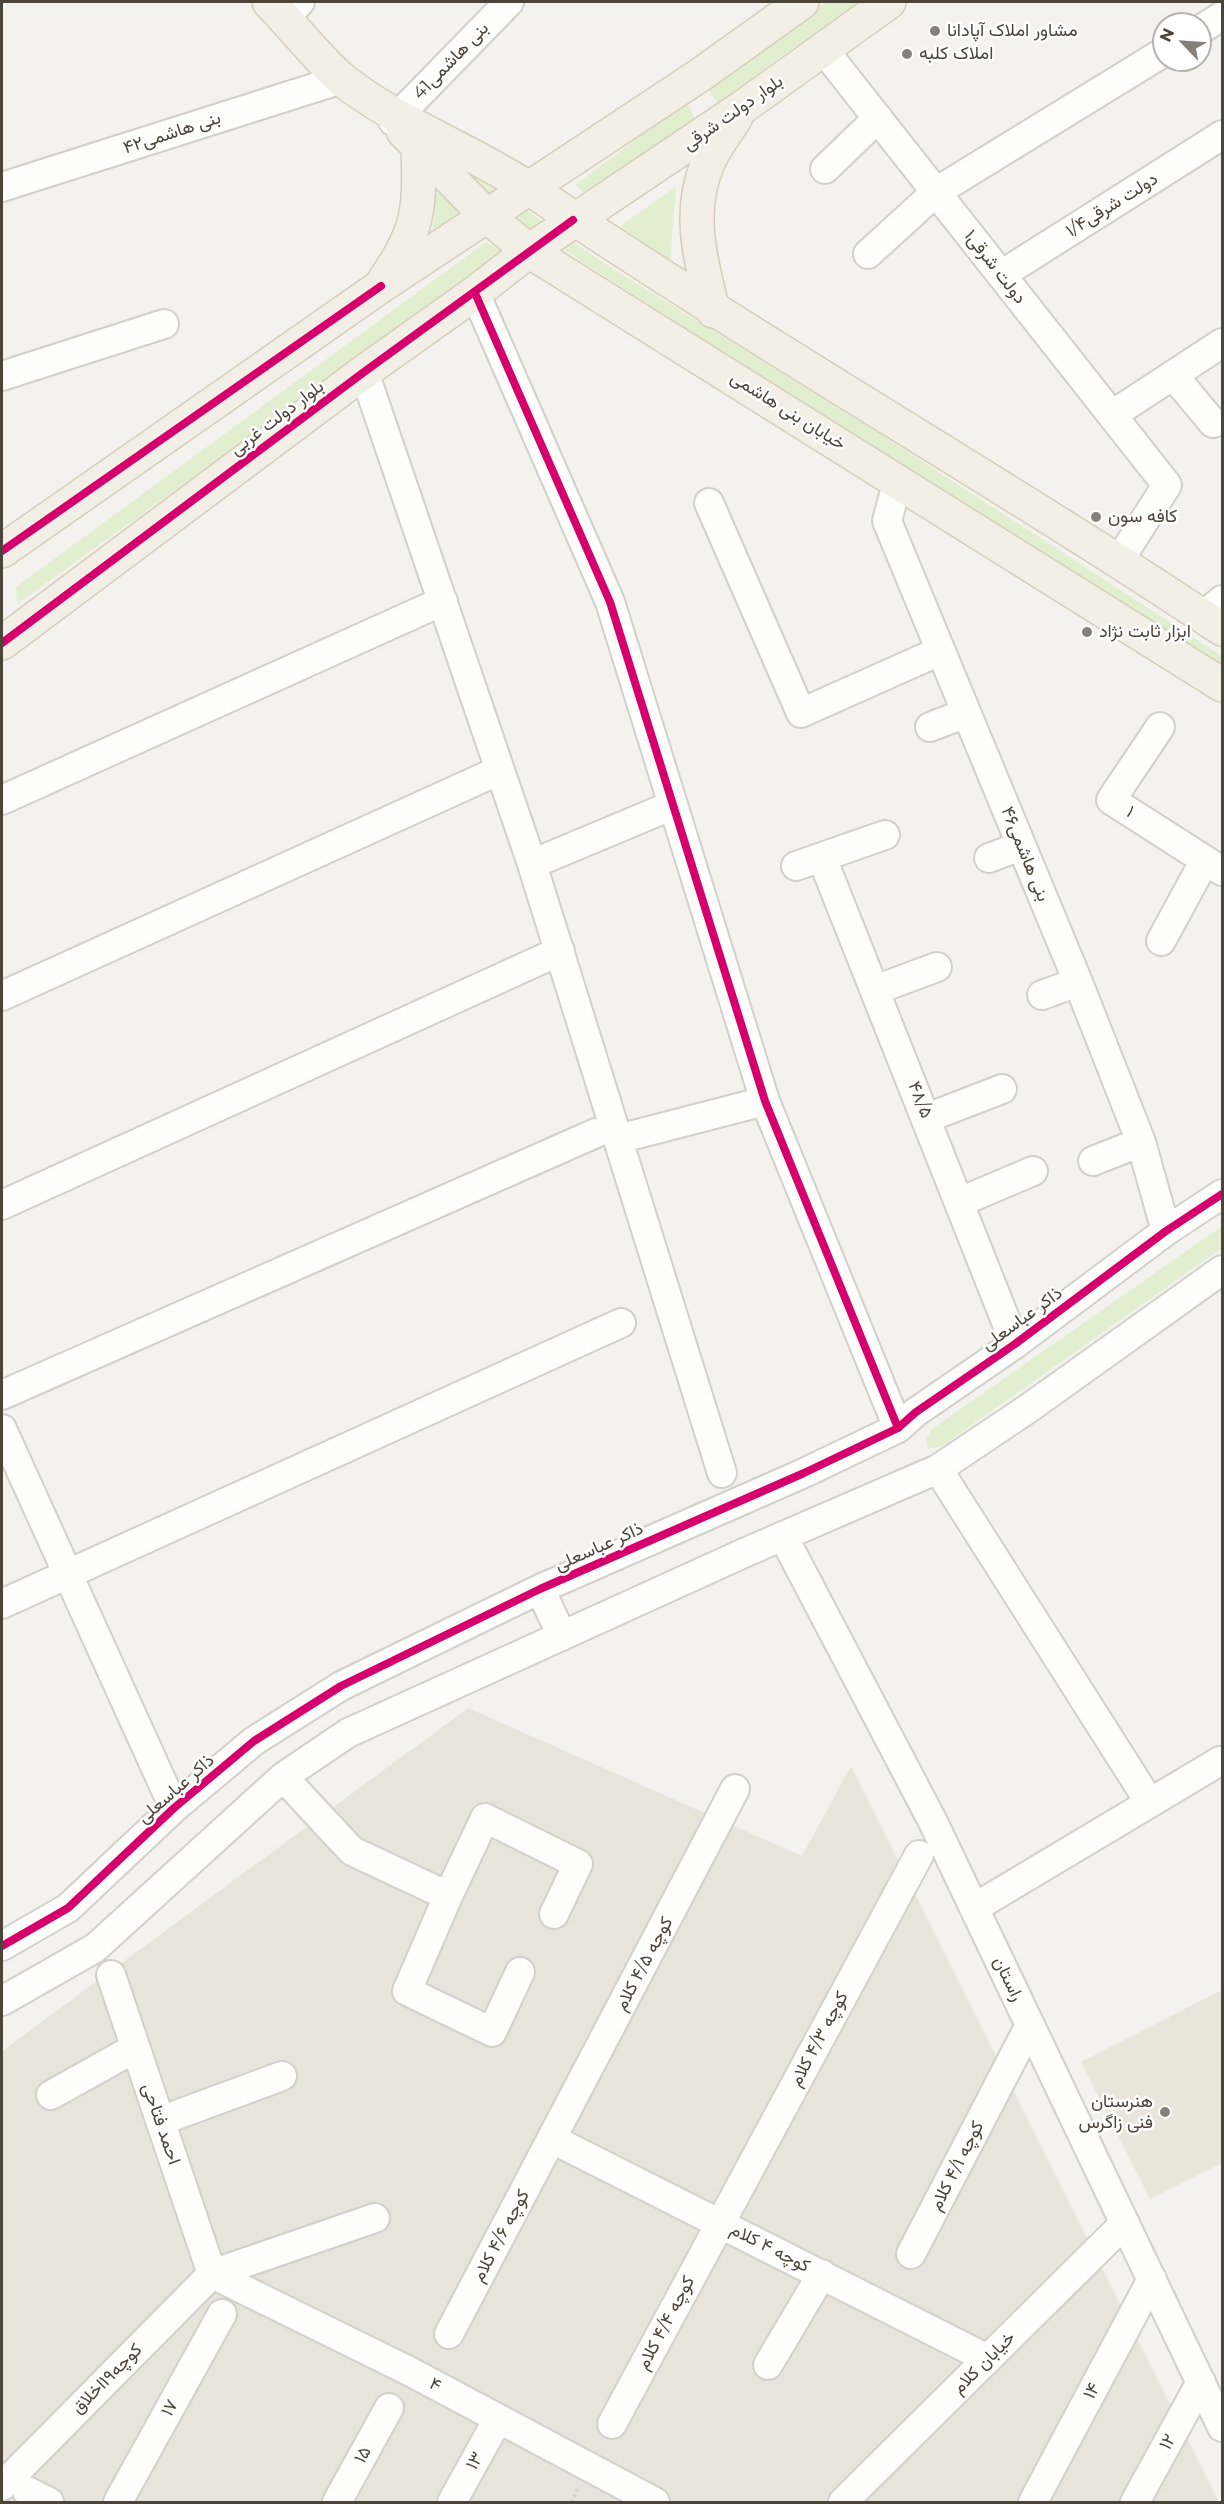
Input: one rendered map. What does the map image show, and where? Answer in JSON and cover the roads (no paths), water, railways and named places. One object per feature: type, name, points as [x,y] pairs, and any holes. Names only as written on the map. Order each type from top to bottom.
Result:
[{"type":"main road","points":[[2,551],[381,285],[488,217],[700,75],[802,2]]},
{"type":"main road","name":"بلوار دولت شرقی","points":[[573,220],[743,107],[889,2]]},
{"type":"main road","name":"خیابان بنی هاشمی","points":[[285,7],[342,79],[390,114],[530,189],[573,220],[713,311],[1119,562],[1216,615]]},
{"type":"main road","points":[[700,75],[694,97],[702,116],[710,121],[720,122],[743,107]]},
{"type":"main road","points":[[713,311],[699,255],[695,211],[707,164],[743,107]]},
{"type":"main road","name":"خیابان بنی هاشمی","points":[[390,114],[418,147],[488,217],[529,251],[1222,685]]},
{"type":"main road","points":[[381,285],[402,256],[414,227],[420,192],[418,147]]},
{"type":"main road","name":"بلوار دولت غربی","points":[[2,643],[364,372],[573,220]]},
{"type":"street","name":"بنی هاشمی41","points":[[390,114],[509,2]]},
{"type":"street","name":"۱دولت شرقی","points":[[823,49],[1167,485],[1119,562]]},
{"type":"street","points":[[868,254],[936,192],[1152,59]]},
{"type":"street","name":"بنی هاشمی۴۲","points":[[2,187],[342,79]]},
{"type":"street","points":[[825,169],[878,118]]},
{"type":"street","name":"۱/۴دولت شرقی","points":[[1001,275],[1222,135]]},
{"type":"street","points":[[475,293],[610,602],[765,1101],[898,1428]]},
{"type":"street","points":[[2,376],[164,324]]},
{"type":"street","points":[[1112,415],[1222,343]]},
{"type":"street","points":[[364,372],[532,864],[560,951],[607,1136],[722,1473]]},
{"type":"street","points":[[1173,375],[1213,423]]},
{"type":"street","name":"بنی هاشمی۴۶","points":[[898,480],[887,521],[1078,982],[1141,1142],[1166,1231]]},
{"type":"street","points":[[710,503],[801,713],[940,651]]},
{"type":"street","points":[[2,800],[443,601]]},
{"type":"street","points":[[930,727],[966,713]]},
{"type":"street","name":"۱","points":[[1160,727],[1111,800],[1214,866]]},
{"type":"street","points":[[2,996],[500,770]]},
{"type":"street","points":[[532,864],[673,805]]},
{"type":"street","name":"۴۸/۵","points":[[885,835],[809,862],[875,990],[1015,1344]]},
{"type":"street","points":[[989,858],[1021,846]]},
{"type":"street","points":[[1161,941],[1214,866]]},
{"type":"street","points":[[2,1205],[560,951]]},
{"type":"street","points":[[875,990],[937,967]]},
{"type":"street","points":[[1042,995],[1078,982]]},
{"type":"street","points":[[927,1118],[1002,1089]]},
{"type":"street","points":[[2,1395],[607,1136],[765,1101]]},
{"type":"street","points":[[1093,1161],[1141,1142]]},
{"type":"street","points":[[960,1202],[1033,1171]]},
{"type":"street","name":"ذاکر عباسعلی","points":[[2,1946],[68,1908],[174,1808],[254,1741],[340,1686],[540,1589],[804,1473],[898,1428],[916,1412],[1015,1344],[1166,1231],[1222,1194]]},
{"type":"street","points":[[2,2001],[95,1948],[283,1777],[348,1733],[783,1536],[938,1470],[1222,1270]]},
{"type":"street","points":[[2,1604],[621,1323]]},
{"type":"street","points":[[2,1429],[174,1808]]},
{"type":"street","points":[[938,1470],[1150,1803]]},
{"type":"street","name":"راستان","points":[[783,1536],[933,1822],[1222,2427]]},
{"type":"street","points":[[540,1589],[562,1636]]},
{"type":"street","points":[[974,1908],[1220,1761]]},
{"type":"street","points":[[283,1777],[352,1851],[448,1896]]},
{"type":"street","name":"کوچه ۴/۵ کلام","points":[[552,2139],[735,1789]]},
{"type":"street","points":[[520,1972],[492,2032],[407,1991],[485,1818],[578,1864],[554,1914]]},
{"type":"street","name":"کوچه ۴/۳ کلام","points":[[720,2223],[919,1855]]},
{"type":"street","name":"احمد فتاحی","points":[[111,1975],[212,2274]]},
{"type":"street","name":"کوچه ۴/۱ کلام","points":[[911,2254],[1030,2025]]},
{"type":"street","points":[[51,2095],[135,2048]]},
{"type":"street","points":[[160,2121],[282,2076]]},
{"type":"street","name":"کوچه ۴ کلام","points":[[552,2139],[988,2359]]},
{"type":"street","name":"کوچه ۴/۶ کلام","points":[[449,2334],[552,2139]]},
{"type":"street","points":[[212,2274],[375,2218]]},
{"type":"street","name":"کوچه ۴/۴ کلام","points":[[612,2424],[720,2223]]},
{"type":"street","name":"خیابان کلام","points":[[843,2502],[1125,2223]]},
{"type":"street","name":"۴","points":[[212,2274],[409,2371],[655,2502]]},
{"type":"street","name":"کوچه۱۹اخلاق","points":[[16,2490],[212,2274]]},
{"type":"street","points":[[768,2365],[822,2274]]},
{"type":"street","name":"۱۴","points":[[1033,2502],[1152,2279]]},
{"type":"street","name":"۱۷","points":[[118,2502],[222,2314]]},
{"type":"street","name":"۱۲","points":[[1135,2502],[1201,2382]]},
{"type":"street","name":"۱۵","points":[[337,2502],[389,2408]]},
{"type":"street","name":"۱۳","points":[[452,2502],[498,2419]]},
{"type":"place","name":"مشاور املاک آپادانا","points":[[935,31]]},
{"type":"place","name":"املاک کلبه","points":[[907,54]]},
{"type":"place","name":"کافه سون","points":[[1096,517]]},
{"type":"place","name":"ابزار ثابت نژاد","points":[[1087,632]]},
{"type":"place","name":"هنرستان فنی زاگرس","points":[[1165,2112]]}]
